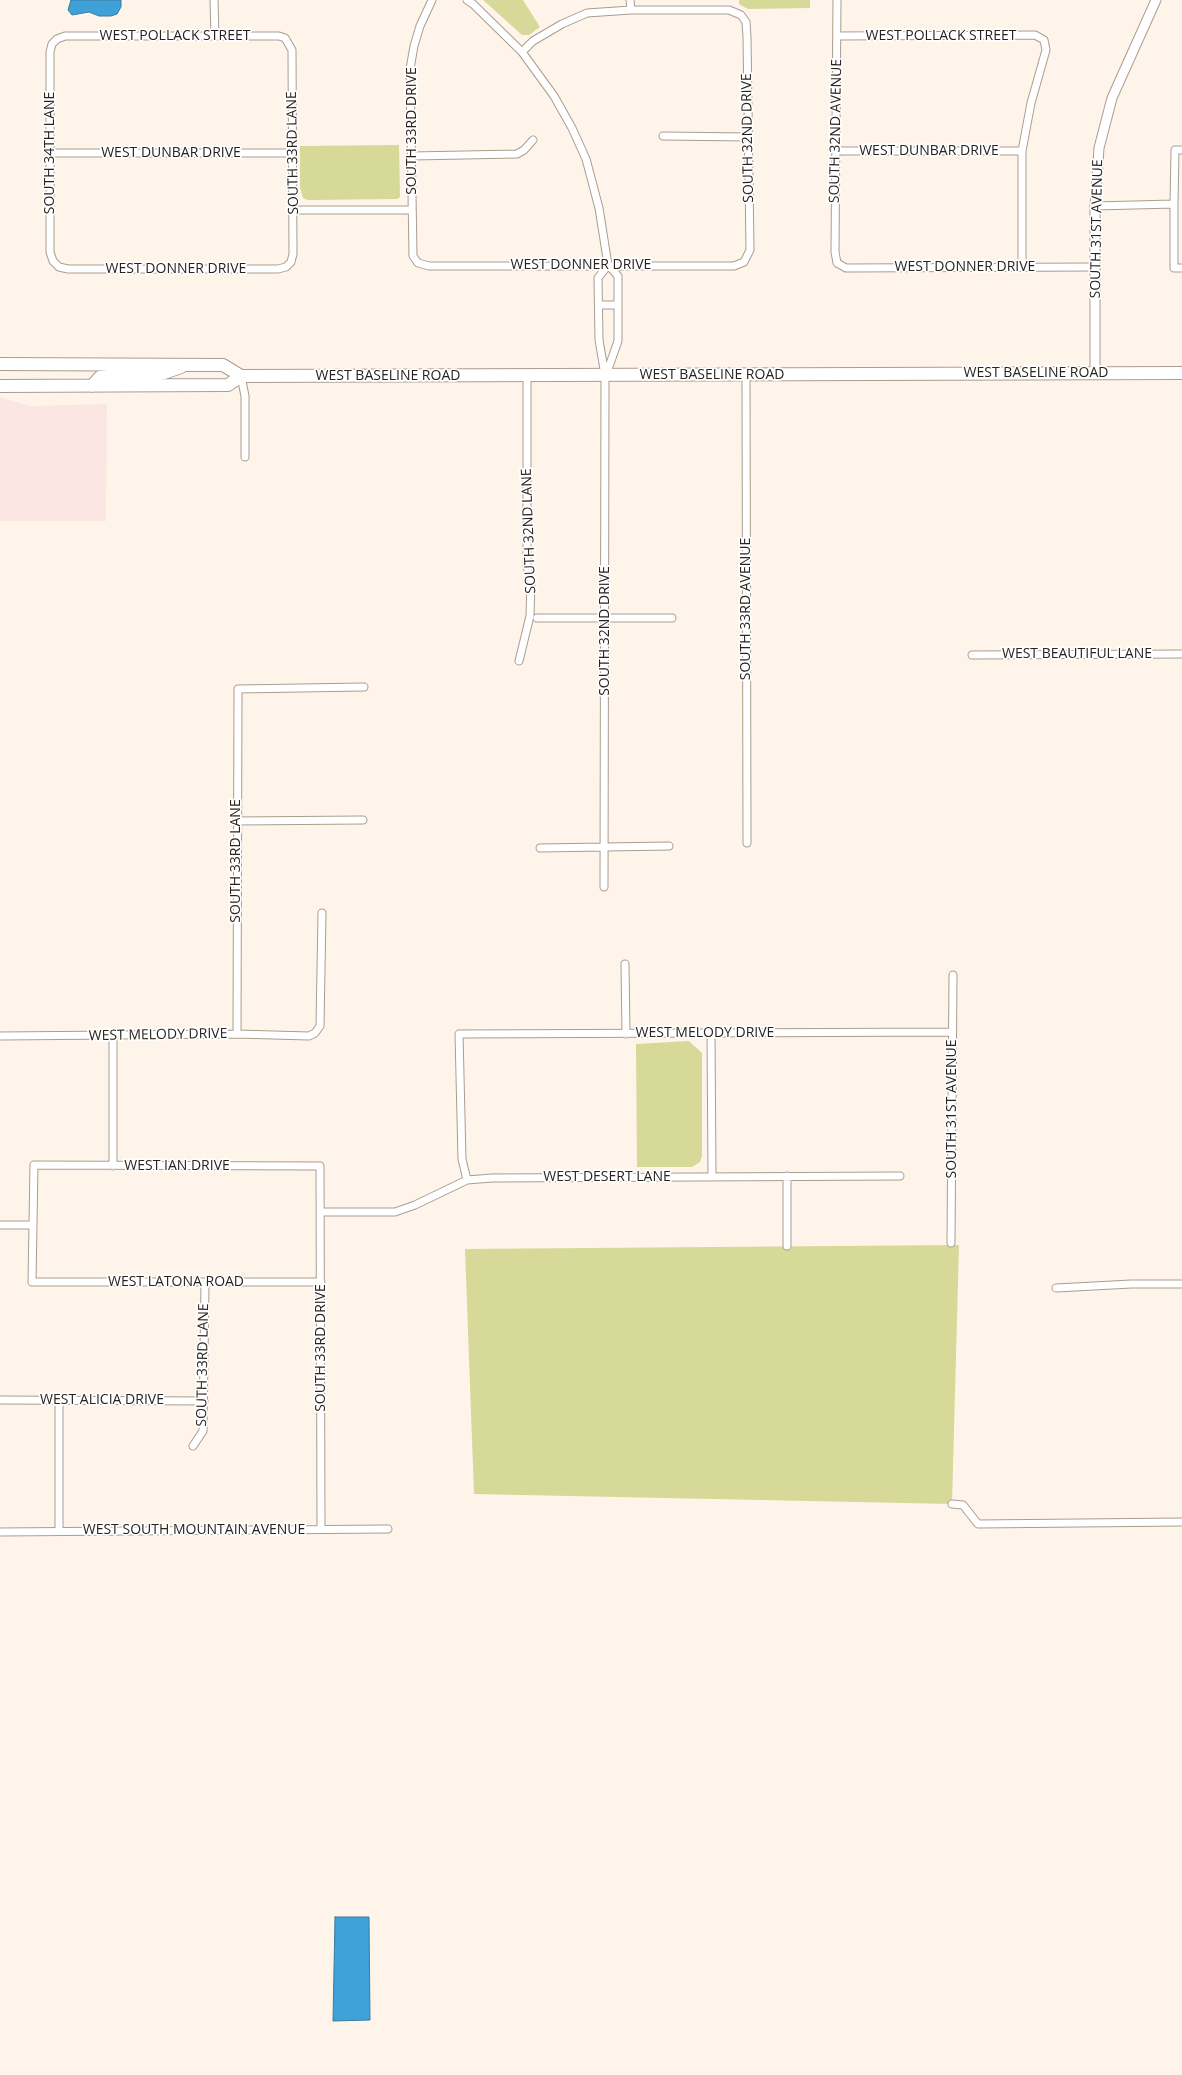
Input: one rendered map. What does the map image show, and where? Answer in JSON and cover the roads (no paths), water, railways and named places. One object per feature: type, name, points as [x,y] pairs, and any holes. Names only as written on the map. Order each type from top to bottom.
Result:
[{"type":"main road","points":[[0,364],[223,364],[241,376]]},
{"type":"main road","points":[[92,386],[100,377],[164,373],[190,364]]},
{"type":"main road","name":"WEST BASELINE ROAD","points":[[0,386],[228,385],[241,376],[1182,373]]},
{"type":"street","points":[[214,0],[215,36]]},
{"type":"street","name":"SOUTH 33RD DRIVE","points":[[418,263],[413,256],[412,61],[414,46],[420,26],[432,0]]},
{"type":"street","points":[[466,0],[473,4],[522,52],[554,96],[572,128],[586,159],[599,208],[608,265],[618,276],[618,341],[605,375]]},
{"type":"street","points":[[522,52],[533,41],[562,24],[587,13],[630,10],[630,0]]},
{"type":"street","name":"SOUTH 32ND AVENUE","points":[[837,0],[835,252],[837,263]]},
{"type":"street","name":"SOUTH 31ST AVENUE","points":[[1095,373],[1095,206],[1099,148],[1112,98],[1156,0]]},
{"type":"street","name":"SOUTH 32ND DRIVE","points":[[630,10],[729,10],[741,15],[746,22],[750,250],[744,262]]},
{"type":"street","name":"WEST POLLACK STREET","points":[[837,36],[1035,35],[1044,40],[1046,50],[1031,103],[1022,151]]},
{"type":"street","name":"WEST POLLACK STREET","points":[[57,39],[66,36],[279,36],[285,38],[290,44]]},
{"type":"street","name":"SOUTH 34TH LANE","points":[[57,39],[52,44],[50,52],[50,252],[53,260],[59,267]]},
{"type":"street","name":"SOUTH 33RD LANE","points":[[290,44],[292,50],[294,254],[291,262]]},
{"type":"street","points":[[663,136],[748,136]]},
{"type":"street","points":[[412,156],[517,154],[524,150],[533,140]]},
{"type":"street","points":[[1178,150],[1174,204],[1178,268]]},
{"type":"street","name":"WEST DUNBAR DRIVE","points":[[836,151],[1022,151]]},
{"type":"street","points":[[1022,151],[1022,267]]},
{"type":"street","name":"WEST DUNBAR DRIVE","points":[[50,153],[292,153]]},
{"type":"street","points":[[1095,206],[1174,204]]},
{"type":"street","points":[[293,210],[412,210]]},
{"type":"street","name":"WEST DONNER DRIVE","points":[[59,267],[68,269],[278,269],[286,267],[291,262]]},
{"type":"street","name":"WEST DONNER DRIVE","points":[[418,263],[429,266],[734,266],[744,262]]},
{"type":"street","name":"WEST DONNER DRIVE","points":[[837,263],[846,268],[1095,267]]},
{"type":"street","points":[[605,375],[599,340],[598,278],[608,265]]},
{"type":"street","points":[[599,305],[618,305]]},
{"type":"street","name":"SOUTH 32ND DRIVE","points":[[604,887],[605,375]]},
{"type":"street","name":"SOUTH 33RD AVENUE","points":[[746,375],[747,843]]},
{"type":"street","points":[[241,376],[245,396],[245,457]]},
{"type":"street","name":"SOUTH 32ND LANE","points":[[519,661],[530,616],[531,580],[527,567],[527,376]]},
{"type":"street","points":[[537,618],[672,618]]},
{"type":"street","name":"WEST BEAUTIFUL LANE","points":[[972,655],[1182,654]]},
{"type":"street","name":"SOUTH 33RD LANE","points":[[237,1034],[236,821],[238,689],[364,687]]},
{"type":"street","points":[[236,821],[362,820]]},
{"type":"street","points":[[540,848],[669,846]]},
{"type":"street","name":"WEST MELODY DRIVE","points":[[0,1036],[237,1034],[310,1036],[315,1033],[320,1026],[322,913]]},
{"type":"street","points":[[625,964],[626,1034]]},
{"type":"street","name":"SOUTH 31ST AVENUE","points":[[951,1243],[953,975]]},
{"type":"street","name":"WEST MELODY DRIVE","points":[[467,1180],[462,1159],[458,1034],[952,1032]]},
{"type":"street","points":[[711,1033],[712,1176]]},
{"type":"street","points":[[113,1035],[113,1166]]},
{"type":"street","name":"WEST IAN DRIVE","points":[[32,1224],[34,1165],[320,1166]]},
{"type":"street","name":"SOUTH 33RD DRIVE","points":[[320,1166],[321,1529]]},
{"type":"street","points":[[787,1176],[788,1246]]},
{"type":"street","name":"WEST DESERT LANE","points":[[320,1212],[395,1212],[415,1205],[467,1180],[492,1178],[900,1176]]},
{"type":"street","points":[[0,1224],[32,1224]]},
{"type":"street","name":"WEST LATONA ROAD","points":[[32,1224],[32,1282],[321,1282]]},
{"type":"street","name":"SOUTH 33RD LANE","points":[[193,1446],[203,1432],[205,1282]]},
{"type":"street","points":[[1056,1288],[1123,1284],[1182,1284]]},
{"type":"street","name":"WEST ALICIA DRIVE","points":[[0,1400],[204,1401]]},
{"type":"street","points":[[59,1400],[59,1531]]},
{"type":"street","points":[[952,1504],[963,1505],[978,1524],[1182,1522]]},
{"type":"street","name":"WEST SOUTH MOUNTAIN AVENUE","points":[[0,1532],[388,1529]]},
{"type":"water","points":[[71,0],[121,0],[121,7],[117,14],[111,16],[99,16],[89,12],[72,15],[68,10]]},
{"type":"water","points":[[335,1917],[369,1917],[370,2020],[333,2021]]}]
